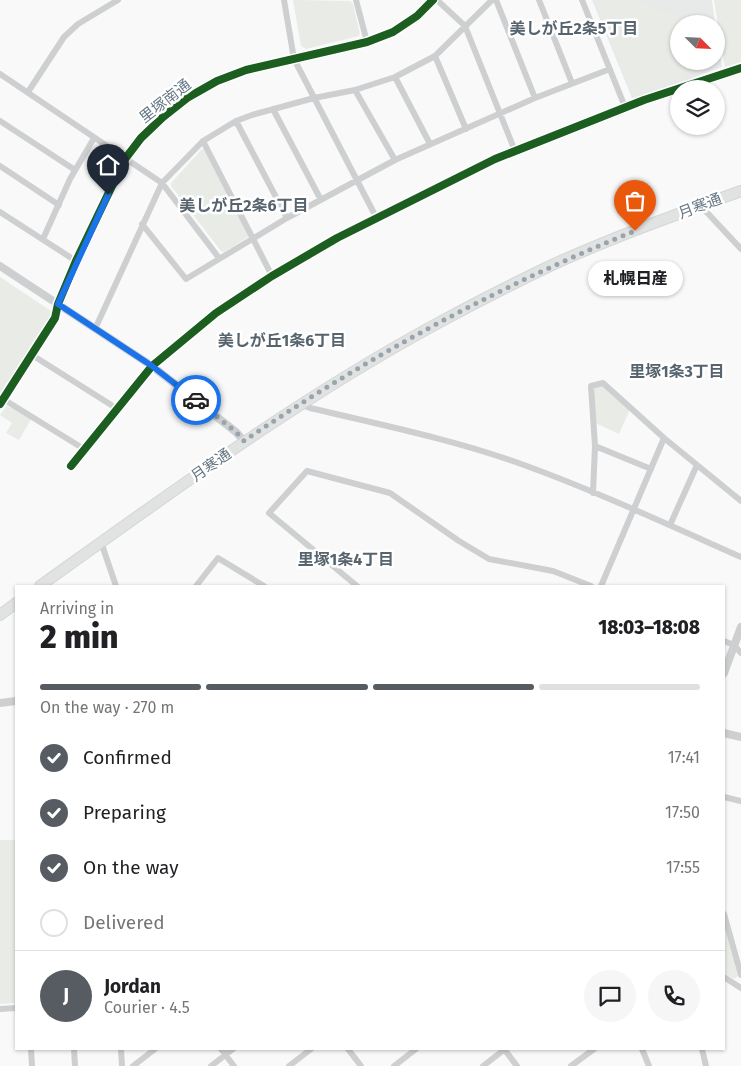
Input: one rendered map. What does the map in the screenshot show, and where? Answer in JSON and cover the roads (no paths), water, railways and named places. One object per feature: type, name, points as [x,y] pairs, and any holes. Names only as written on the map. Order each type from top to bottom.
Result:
[{"type":"highway","name":"月寒通","points":[[41,585],[244,441],[301,404],[438,323],[552,265],[700,205],[741,191]]},
{"type":"highway","points":[[0,615],[15,604]]},
{"type":"street","points":[[28,92],[64,37],[78,24],[118,0]]},
{"type":"street","points":[[284,0],[294,60],[376,217]]},
{"type":"street","points":[[356,0],[367,42]]},
{"type":"street","name":"里塚南通","points":[[58,304],[76,261],[125,159],[141,138],[163,117],[187,98],[218,81],[246,70],[367,42],[393,32],[417,16],[433,0]]},
{"type":"street","points":[[437,0],[465,26],[515,151]]},
{"type":"street","points":[[95,329],[162,183],[203,141],[236,121],[314,98],[355,90],[395,77],[435,56],[492,0]]},
{"type":"street","points":[[496,0],[535,98]]},
{"type":"street","points":[[539,0],[572,83]]},
{"type":"street","points":[[582,0],[625,107]]},
{"type":"street","points":[[435,56],[466,129]]},
{"type":"street","points":[[71,466],[116,408],[152,366],[216,313],[272,276],[376,217],[494,159],[625,107],[741,68]]},
{"type":"street","points":[[142,224],[186,279],[287,218],[395,160],[499,113],[610,69]]},
{"type":"street","points":[[0,74],[162,183],[219,258]]},
{"type":"street","points":[[395,77],[430,144]]},
{"type":"street","points":[[355,90],[395,160]]},
{"type":"street","points":[[273,109],[321,200]]},
{"type":"street","points":[[236,121],[287,218]]},
{"type":"street","points":[[0,122],[75,170]]},
{"type":"street","points":[[43,239],[75,170],[94,138]]},
{"type":"street","points":[[203,141],[272,276]]},
{"type":"street","points":[[0,166],[59,205]]},
{"type":"street","points":[[700,205],[741,249]]},
{"type":"street","points":[[0,212],[76,261]]},
{"type":"street","points":[[0,266],[152,366],[236,432],[244,441]]},
{"type":"street","points":[[58,304],[55,318],[1,402],[84,449]]},
{"type":"street","points":[[32,355],[116,408]]},
{"type":"street","points":[[593,493],[595,446],[591,386],[603,383],[664,438],[741,501]]},
{"type":"street","points":[[301,404],[310,408],[448,442],[523,465],[670,525],[741,557]]},
{"type":"street","points":[[601,585],[664,438]]},
{"type":"street","points":[[595,446],[651,470]]},
{"type":"street","points":[[670,525],[697,466]]},
{"type":"street","points":[[356,585],[269,513],[307,471],[390,493],[489,560],[554,571],[589,585]]},
{"type":"street","points":[[101,542],[116,585]]},
{"type":"street","points":[[197,585],[218,558],[262,585]]},
{"type":"street","points":[[725,670],[741,627]]},
{"type":"street","points":[[725,641],[734,645],[741,653]]},
{"type":"street","points":[[0,703],[15,701]]},
{"type":"street","points":[[725,733],[741,737]]},
{"type":"street","points":[[725,797],[741,801]]},
{"type":"street","points":[[725,918],[741,975]]},
{"type":"street","points":[[725,978],[741,988]]},
{"type":"street","points":[[0,1009],[15,1008]]},
{"type":"street","points":[[30,1050],[32,1066]]},
{"type":"street","points":[[74,1050],[75,1066]]},
{"type":"street","points":[[121,1050],[122,1066]]},
{"type":"street","points":[[133,1066],[154,1050]]},
{"type":"street","points":[[222,1050],[234,1066]]},
{"type":"street","points":[[211,1066],[232,1050]]},
{"type":"street","points":[[289,1066],[310,1050]]},
{"type":"street","points":[[349,1050],[361,1066]]},
{"type":"street","points":[[394,1066],[415,1050]]},
{"type":"street","points":[[482,1066],[503,1050]]},
{"type":"street","points":[[505,1050],[517,1066]]},
{"type":"street","points":[[571,1066],[593,1050]]},
{"type":"street","points":[[642,1050],[649,1066]]},
{"type":"street","points":[[702,1050],[706,1066]]},
{"type":"place","name":"札幌日産","points":[[635,231]]},
{"type":"district","name":"美しが丘2条5丁目","points":[[574,28]]},
{"type":"district","name":"美しが丘2条6丁目","points":[[244,205]]},
{"type":"district","name":"美しが丘1条6丁目","points":[[282,340]]},
{"type":"district","name":"里塚1条3丁目","points":[[677,371]]},
{"type":"district","name":"里塚1条4丁目","points":[[346,559]]}]
